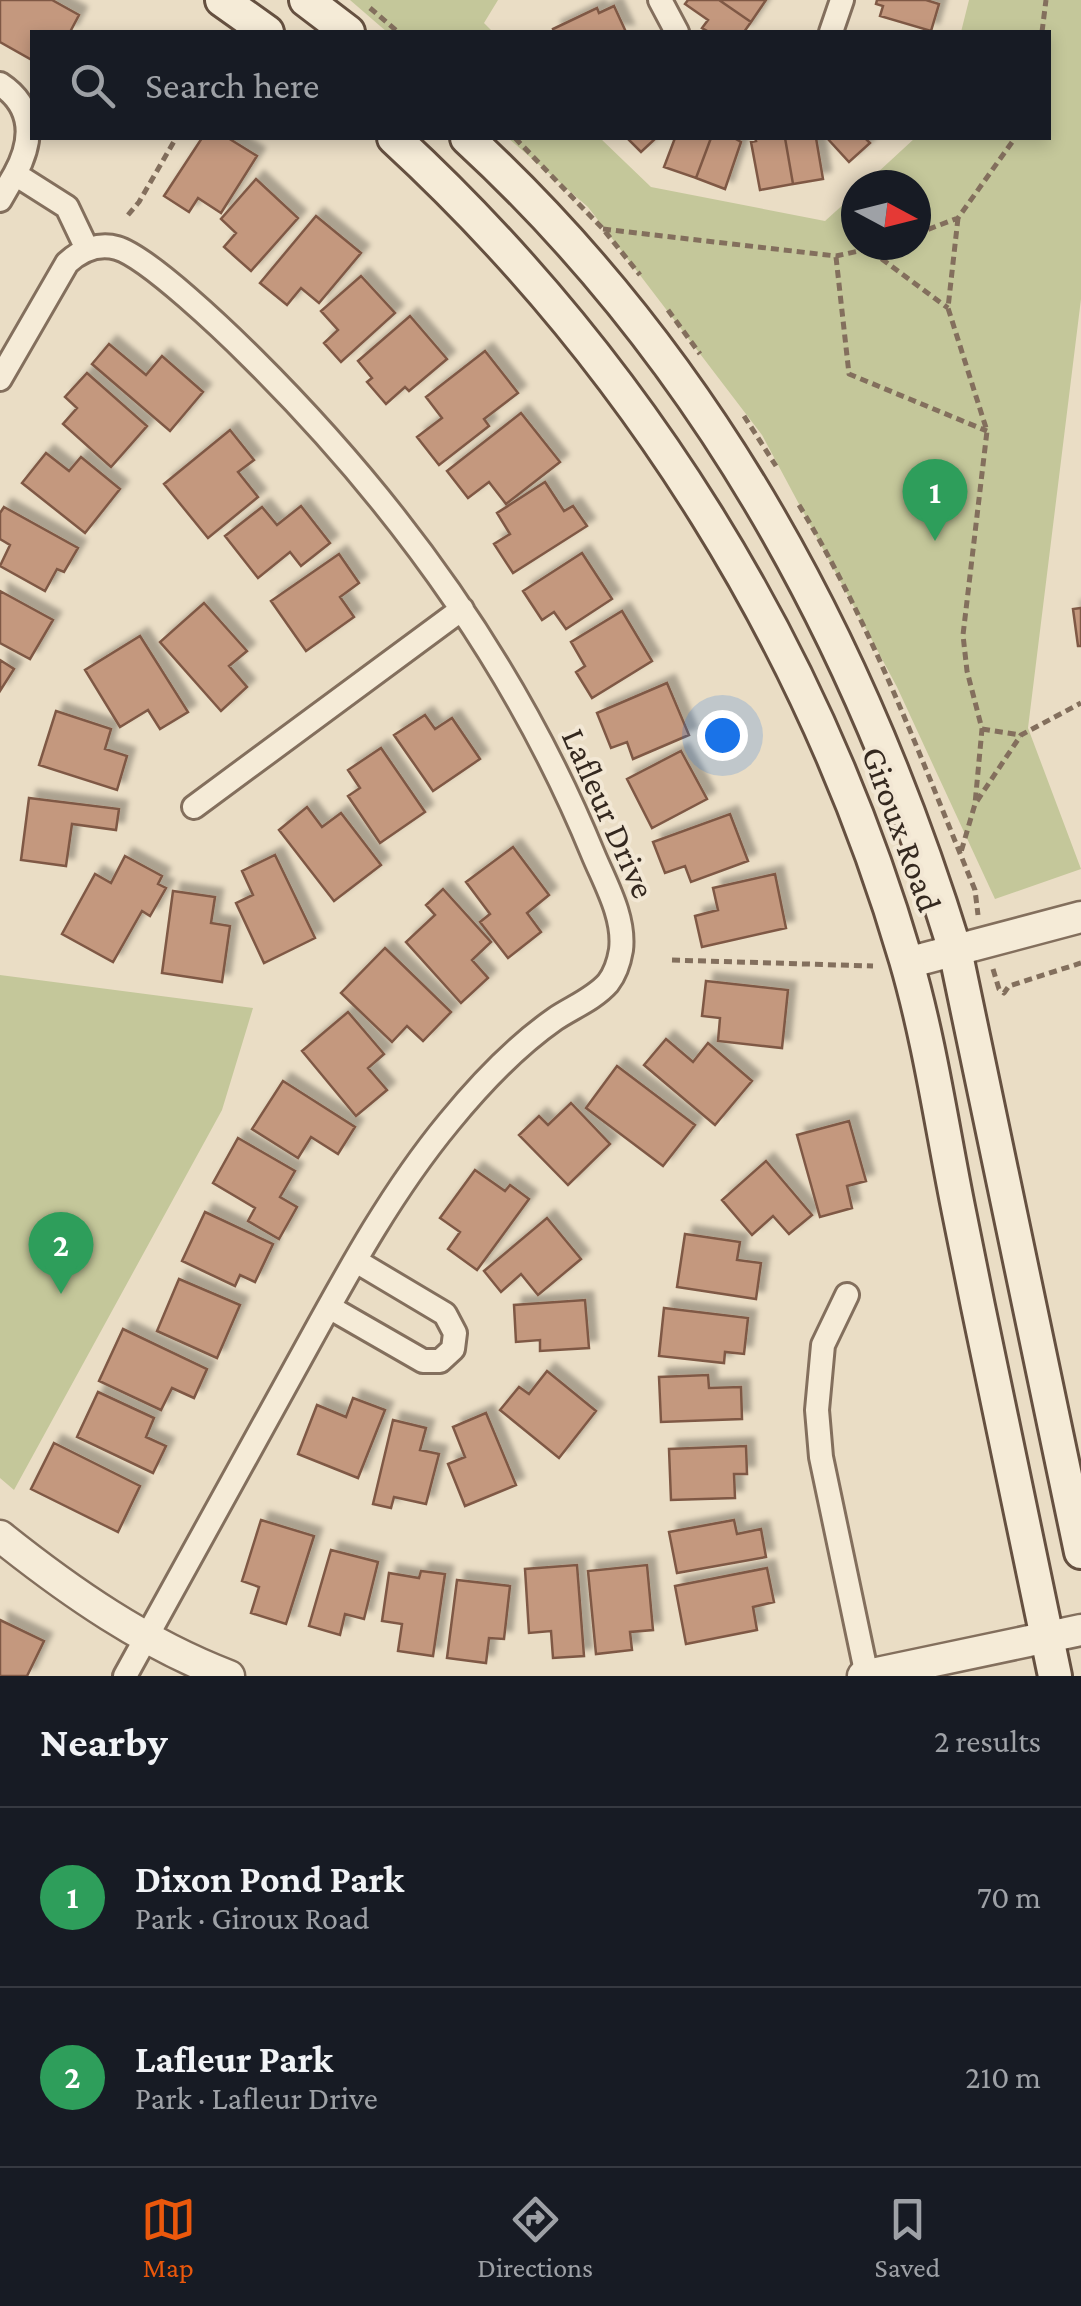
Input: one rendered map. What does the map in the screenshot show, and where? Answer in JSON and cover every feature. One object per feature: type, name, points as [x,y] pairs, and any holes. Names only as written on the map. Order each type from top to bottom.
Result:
[{"type":"main road","points":[[222,0],[264,30]]},
{"type":"main road","points":[[306,0],[345,30]]},
{"type":"main road","name":"Giroux Road","points":[[396,140],[502,244],[628,398],[694,492],[799,678],[870,846],[907,963],[1055,1676]]},
{"type":"main road","name":"Giroux Road","points":[[469,140],[609,288],[669,364],[743,473],[860,690],[914,824],[955,950],[1081,1552]]},
{"type":"street","points":[[660,0],[675,30]]},
{"type":"street","points":[[832,30],[842,0]]},
{"type":"street","points":[[0,84],[19,99],[28,121],[25,156],[0,200]]},
{"type":"street","points":[[0,379],[67,262],[87,249],[67,207],[15,174]]},
{"type":"street","name":"Lafleur Drive","points":[[87,249],[112,247],[130,254],[234,340],[362,477],[410,536],[511,687],[565,789],[618,918],[620,952],[608,982],[518,1049],[452,1118],[400,1188],[329,1307],[126,1676]]},
{"type":"street","points":[[194,807],[462,609]]},
{"type":"street","points":[[907,963],[1081,917]]},
{"type":"street","points":[[329,1307],[423,1361],[440,1360],[453,1348],[455,1333],[445,1314],[356,1260]]},
{"type":"street","points":[[846,1295],[823,1345],[817,1410],[821,1457],[866,1676],[1081,1630]]},
{"type":"street","points":[[0,1536],[70,1590],[148,1636],[230,1676]]},
{"type":"path","points":[[360,0],[396,30]]},
{"type":"path","points":[[1042,30],[1046,0]]},
{"type":"path","points":[[128,214],[175,140]]},
{"type":"path","points":[[961,855],[975,804],[982,729],[967,671],[964,635],[987,431],[948,308],[958,218],[1015,140]]},
{"type":"path","points":[[931,228],[958,218]]},
{"type":"path","points":[[603,228],[841,255]]},
{"type":"path","points":[[836,256],[849,374],[987,431]]},
{"type":"path","points":[[883,260],[948,308]]},
{"type":"path","points":[[975,804],[1021,735],[1081,703]]},
{"type":"path","points":[[982,729],[1021,735]]},
{"type":"path","points":[[672,960],[873,966]]},
{"type":"path","points":[[999,989],[1004,993],[1009,986],[1081,963]]},
{"type":"green space","points":[[350,0],[498,0],[484,23],[491,30],[385,30]]},
{"type":"green space","points":[[969,0],[1081,0],[1081,299],[1028,728],[1081,869],[995,899],[897,687],[762,435],[588,207],[510,140],[602,140],[651,187],[825,221],[841,207],[841,260],[931,260],[931,170],[880,170],[913,140],[1051,140],[1051,30],[962,30]]},
{"type":"green space","points":[[0,975],[253,1008],[222,1110],[14,1490],[0,1478]]},
{"type":"building","points":[[0,0],[52,0],[79,15],[71,30],[30,30],[30,59],[0,42]]},
{"type":"building","points":[[688,0],[719,0],[751,22],[745,30],[706,30],[702,28],[708,20],[685,4]]},
{"type":"building","points":[[719,0],[766,0],[751,22]]},
{"type":"building","points":[[877,0],[926,0],[939,4],[931,30],[928,30],[880,16],[883,6],[876,4]]},
{"type":"building","points":[[614,6],[625,30],[553,30],[597,8],[599,13]]},
{"type":"building","points":[[201,140],[231,140],[257,156],[221,213],[198,198],[189,212],[164,196]]},
{"type":"building","points":[[629,140],[654,140],[641,152]]},
{"type":"building","points":[[674,140],[710,140],[696,178],[664,167]]},
{"type":"building","points":[[710,140],[741,142],[725,189],[696,178]]},
{"type":"building","points":[[785,140],[793,184],[760,190],[751,142]]},
{"type":"building","points":[[785,140],[816,140],[823,179],[793,184]]},
{"type":"building","points":[[829,140],[870,143],[849,162]]},
{"type":"building","points":[[256,179],[298,218],[251,271],[224,247],[236,233],[221,219]]},
{"type":"building","points":[[316,216],[361,253],[319,303],[301,288],[287,305],[260,283]]},
{"type":"building","points":[[361,276],[395,313],[341,362],[324,343],[338,330],[321,311]]},
{"type":"building","points":[[410,316],[447,359],[409,391],[405,387],[386,404],[367,382],[372,378],[358,361]]},
{"type":"building","points":[[109,344],[146,375],[162,356],[203,392],[170,431],[92,364]]},
{"type":"building","points":[[485,351],[518,393],[484,419],[489,426],[439,465],[417,437],[442,418],[426,397]]},
{"type":"building","points":[[87,373],[147,426],[111,467],[63,424],[77,408],[65,397]]},
{"type":"building","points":[[521,413],[560,462],[506,504],[489,482],[468,498],[447,471]]},
{"type":"building","points":[[230,430],[254,460],[238,472],[258,497],[208,538],[164,484]]},
{"type":"building","points":[[46,453],[69,471],[81,457],[120,489],[85,533],[22,483]]},
{"type":"building","points":[[545,482],[564,511],[573,506],[587,526],[513,573],[494,544],[510,534],[497,513]]},
{"type":"building","points":[[301,506],[330,543],[301,566],[290,552],[258,578],[225,536],[262,507],[277,525]]},
{"type":"building","points":[[4,507],[78,548],[64,572],[57,569],[45,591],[0,566],[10,545],[0,539],[0,513]]},
{"type":"building","points":[[582,553],[612,599],[566,629],[554,612],[542,620],[523,591]]},
{"type":"building","points":[[339,554],[359,583],[340,597],[354,617],[306,651],[271,601]]},
{"type":"building","points":[[0,591],[53,620],[30,659],[0,643]]},
{"type":"building","points":[[204,603],[247,651],[229,666],[247,687],[221,711],[160,642]]},
{"type":"building","points":[[1081,608],[1081,646],[1078,646],[1073,609]]},
{"type":"building","points":[[622,611],[652,661],[592,698],[576,672],[585,666],[571,642]]},
{"type":"building","points":[[140,636],[188,712],[160,729],[148,710],[120,727],[85,670]]},
{"type":"building","points":[[0,660],[14,669],[0,691]]},
{"type":"building","points":[[667,683],[689,735],[633,759],[627,742],[611,748],[597,713]]},
{"type":"building","points":[[56,711],[111,729],[105,749],[127,756],[117,790],[39,765]]},
{"type":"building","points":[[425,715],[435,729],[452,718],[480,759],[433,791],[394,735]]},
{"type":"building","points":[[381,748],[425,812],[380,843],[348,796],[360,788],[348,770]]},
{"type":"building","points":[[681,751],[707,799],[652,828],[627,779]]},
{"type":"building","points":[[29,798],[119,809],[116,830],[72,824],[66,866],[21,860]]},
{"type":"building","points":[[307,807],[322,827],[341,813],[381,865],[334,901],[279,830]]},
{"type":"building","points":[[730,814],[748,861],[691,882],[685,866],[665,873],[653,842]]},
{"type":"building","points":[[513,847],[549,895],[527,913],[541,932],[508,958],[480,922],[490,914],[466,882]]},
{"type":"building","points":[[275,855],[315,938],[264,963],[236,903],[253,895],[242,871]]},
{"type":"building","points":[[125,856],[162,876],[158,884],[166,888],[150,916],[142,911],[113,962],[62,934],[95,874],[111,883]]},
{"type":"building","points":[[775,874],[786,928],[702,947],[695,916],[718,910],[713,888]]},
{"type":"building","points":[[443,889],[491,942],[472,960],[488,978],[461,1003],[406,942],[435,915],[426,905]]},
{"type":"building","points":[[173,891],[215,897],[211,923],[230,926],[222,982],[162,973]]},
{"type":"building","points":[[385,948],[451,1012],[423,1041],[407,1026],[392,1042],[341,993]]},
{"type":"building","points":[[706,981],[788,990],[782,1048],[718,1041],[720,1018],[702,1016]]},
{"type":"building","points":[[348,1012],[384,1054],[368,1068],[387,1090],[356,1116],[302,1051]]},
{"type":"building","points":[[666,1039],[693,1062],[708,1043],[752,1081],[715,1125],[644,1065]]},
{"type":"building","points":[[617,1066],[695,1125],[663,1166],[586,1108]]},
{"type":"building","points":[[283,1081],[355,1127],[338,1154],[311,1137],[298,1158],[252,1129]]},
{"type":"building","points":[[571,1103],[610,1144],[568,1185],[519,1135],[539,1116],[548,1125]]},
{"type":"building","points":[[849,1121],[866,1181],[847,1186],[852,1208],[820,1217],[797,1135]]},
{"type":"building","points":[[238,1138],[295,1171],[280,1197],[297,1207],[279,1239],[248,1221],[255,1208],[213,1183]]},
{"type":"building","points":[[766,1161],[812,1215],[789,1234],[773,1216],[752,1235],[722,1200]]},
{"type":"building","points":[[475,1170],[505,1191],[510,1185],[529,1199],[477,1270],[448,1249],[460,1232],[440,1218]]},
{"type":"building","points":[[205,1212],[273,1244],[255,1282],[240,1275],[235,1286],[182,1261]]},
{"type":"building","points":[[547,1218],[581,1259],[538,1295],[521,1274],[501,1292],[484,1271]]},
{"type":"building","points":[[685,1234],[740,1242],[737,1260],[761,1263],[756,1299],[677,1287]]},
{"type":"building","points":[[179,1279],[240,1305],[217,1358],[157,1331]]},
{"type":"building","points":[[585,1300],[589,1348],[540,1351],[540,1340],[516,1342],[514,1305]]},
{"type":"building","points":[[664,1308],[748,1318],[744,1354],[725,1352],[724,1363],[659,1356]]},
{"type":"building","points":[[123,1329],[207,1369],[194,1398],[172,1388],[161,1410],[99,1381]]},
{"type":"building","points":[[547,1371],[596,1411],[559,1458],[500,1410],[519,1387],[529,1394]]},
{"type":"building","points":[[708,1375],[709,1388],[741,1387],[742,1419],[661,1422],[659,1377]]},
{"type":"building","points":[[98,1392],[154,1418],[146,1437],[166,1446],[153,1473],[77,1437]]},
{"type":"building","points":[[353,1398],[385,1410],[358,1478],[298,1454],[317,1405],[346,1417]]},
{"type":"building","points":[[486,1413],[516,1485],[465,1506],[448,1464],[465,1457],[453,1427]]},
{"type":"building","points":[[393,1420],[426,1428],[420,1450],[439,1454],[426,1504],[394,1497],[391,1508],[373,1504]]},
{"type":"building","points":[[54,1443],[140,1486],[118,1532],[31,1489]]},
{"type":"building","points":[[746,1446],[747,1474],[734,1474],[735,1498],[671,1500],[669,1449]]},
{"type":"building","points":[[261,1520],[314,1536],[286,1624],[251,1613],[259,1587],[242,1581]]},
{"type":"building","points":[[734,1520],[737,1534],[761,1529],[766,1557],[677,1573],[669,1532]]},
{"type":"building","points":[[331,1550],[378,1562],[364,1619],[345,1614],[340,1635],[309,1626]]},
{"type":"building","points":[[577,1565],[584,1656],[553,1658],[551,1631],[529,1633],[525,1569]]},
{"type":"building","points":[[647,1565],[653,1630],[630,1632],[632,1650],[596,1654],[588,1571]]},
{"type":"building","points":[[767,1568],[774,1602],[753,1607],[757,1630],[686,1644],[675,1586]]},
{"type":"building","points":[[421,1571],[445,1574],[433,1656],[398,1651],[402,1624],[382,1621],[389,1573],[419,1578]]},
{"type":"building","points":[[457,1580],[510,1586],[504,1639],[489,1638],[486,1663],[447,1658]]},
{"type":"building","points":[[0,1620],[44,1641],[27,1676],[0,1676]]},
{"type":"place","name":"Dixon Pond Park","points":[[935,541]]},
{"type":"place","name":"Lafleur Park","points":[[61,1294]]}]
